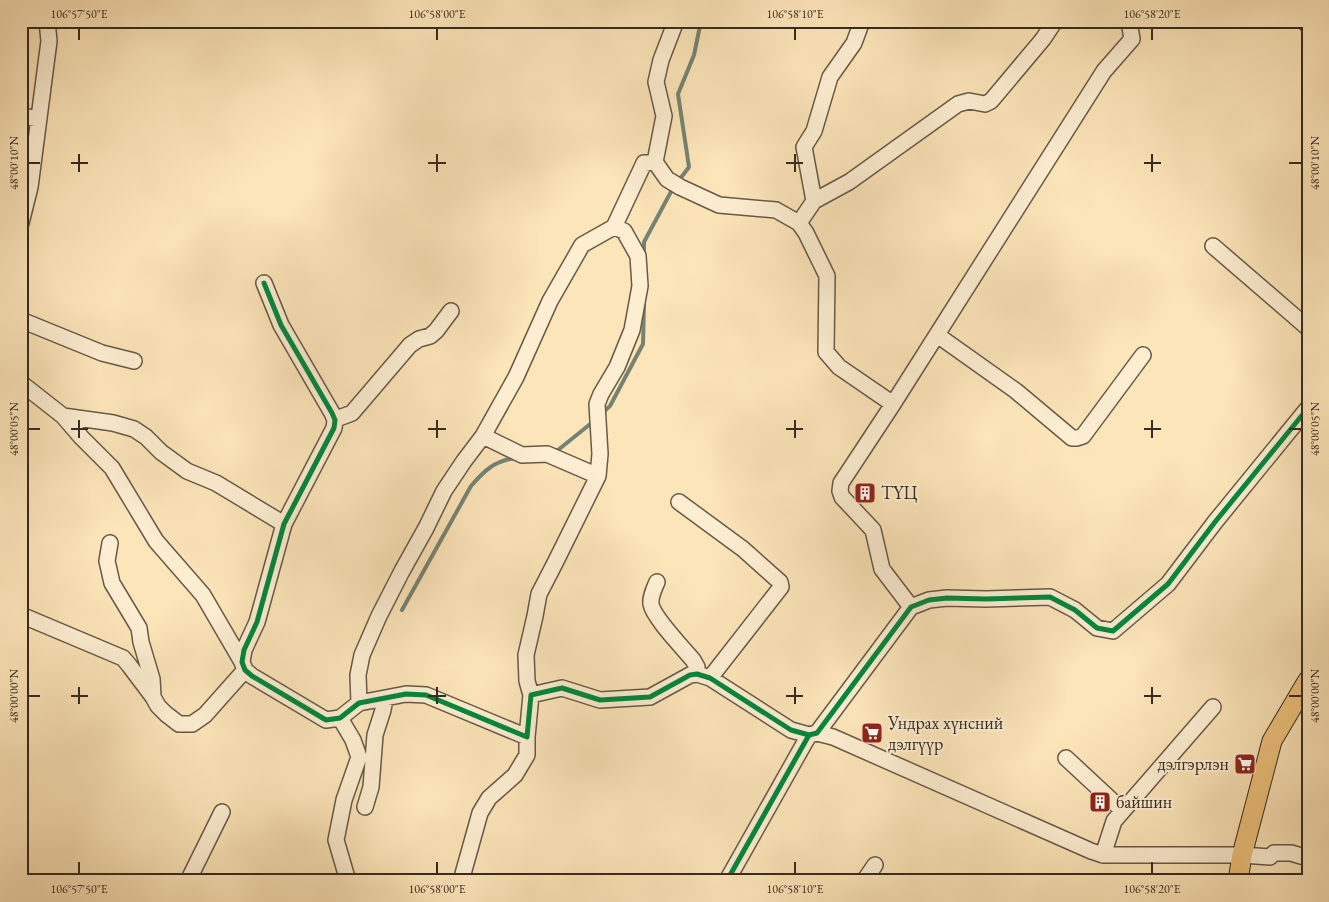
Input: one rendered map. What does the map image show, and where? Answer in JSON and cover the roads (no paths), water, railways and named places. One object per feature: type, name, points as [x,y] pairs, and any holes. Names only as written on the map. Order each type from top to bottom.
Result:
[{"type":"main road","points":[[1238,881],[1242,854],[1272,741],[1308,680]]},
{"type":"street","points":[[21,223],[30,187],[49,42],[47,21]]},
{"type":"street","points":[[676,21],[661,60],[656,82],[664,116],[655,162],[667,179],[680,188],[719,205],[776,210],[799,223],[806,232],[827,276],[826,352],[839,367],[893,404]]},
{"type":"street","points":[[814,202],[804,147],[814,131],[830,77],[854,43],[862,21]]},
{"type":"street","points":[[799,223],[814,202],[850,182],[958,104],[969,101],[985,104],[990,101],[1043,39],[1055,21]]},
{"type":"street","points":[[911,607],[882,569],[873,530],[842,497],[840,483],[936,337],[1104,71],[1132,39],[1129,21]]},
{"type":"street","points":[[1303,21],[1308,25]]},
{"type":"street","points":[[21,116],[39,119]]},
{"type":"street","points":[[359,703],[358,675],[362,655],[379,616],[444,491],[483,436],[516,377],[550,301],[582,245],[614,227],[644,163],[655,162]]},
{"type":"street","points":[[461,881],[480,812],[490,798],[515,776],[527,755],[531,695],[527,681],[526,655],[539,594],[598,476],[600,454],[598,404],[601,394],[617,367],[632,330],[640,286],[638,256],[624,231],[614,227]]},
{"type":"street","points":[[1213,246],[1308,328]]},
{"type":"street","points":[[21,615],[123,658],[130,665],[158,706],[179,724],[192,724],[205,715],[244,666],[244,650],[256,622],[284,524],[334,428],[335,420],[281,325],[264,283]]},
{"type":"street","points":[[335,420],[352,413],[410,345],[419,339],[430,336],[451,311]]},
{"type":"street","points":[[21,320],[102,353],[134,361]]},
{"type":"street","points":[[936,337],[1016,391],[1072,438],[1083,436],[1143,355]]},
{"type":"street","points":[[21,383],[63,416],[112,468],[156,541],[203,595],[244,666],[252,676],[326,720],[340,718],[359,703],[406,694],[426,695],[527,738]]},
{"type":"street","points":[[730,881],[729,877],[813,734],[911,607],[929,600],[947,598],[1050,598],[1075,610],[1097,628],[1113,631],[1168,584],[1308,408]]},
{"type":"street","points":[[63,416],[113,423],[134,429],[187,471],[216,484],[284,524]]},
{"type":"street","points":[[483,436],[522,455],[547,454],[598,476]]},
{"type":"street","points":[[679,502],[743,549],[780,582],[781,587],[703,676]]},
{"type":"street","points":[[110,543],[107,561],[112,584],[139,628],[141,642],[152,679],[153,697]]},
{"type":"street","points":[[657,582],[650,602],[654,613],[693,660],[703,676],[791,730],[834,738],[1091,851],[1103,854],[1242,854],[1270,857],[1274,853],[1291,853],[1308,858]]},
{"type":"street","points":[[531,695],[562,688],[600,700],[650,697],[690,675],[703,676]]},
{"type":"street","points":[[365,807],[371,787],[375,735],[385,699]]},
{"type":"street","points":[[1103,854],[1114,821],[1122,810],[1213,707]]},
{"type":"street","points":[[340,718],[354,740],[359,757],[344,800],[336,840],[348,881]]},
{"type":"street","points":[[1066,758],[1122,810]]},
{"type":"street","points":[[188,881],[222,812]]},
{"type":"street","points":[[864,881],[876,865]]},
{"type":"waterway","points":[[677,183],[689,167],[678,94],[694,55],[701,21]]},
{"type":"waterway","points":[[644,257],[644,242],[673,188]]},
{"type":"waterway","points":[[601,414],[610,406],[643,344],[644,304]]},
{"type":"waterway","points":[[551,451],[558,450],[594,421]]},
{"type":"waterway","points":[[402,610],[471,486],[495,464],[515,458]]},
{"type":"place","name":"ТҮЦ","points":[[865,493]]},
{"type":"place","name":"Ундрах хүнсний дэлгүүр","points":[[872,733]]},
{"type":"place","name":"дэлгэрлэн","points":[[1245,764]]},
{"type":"place","name":"байшин","points":[[1100,802]]}]
